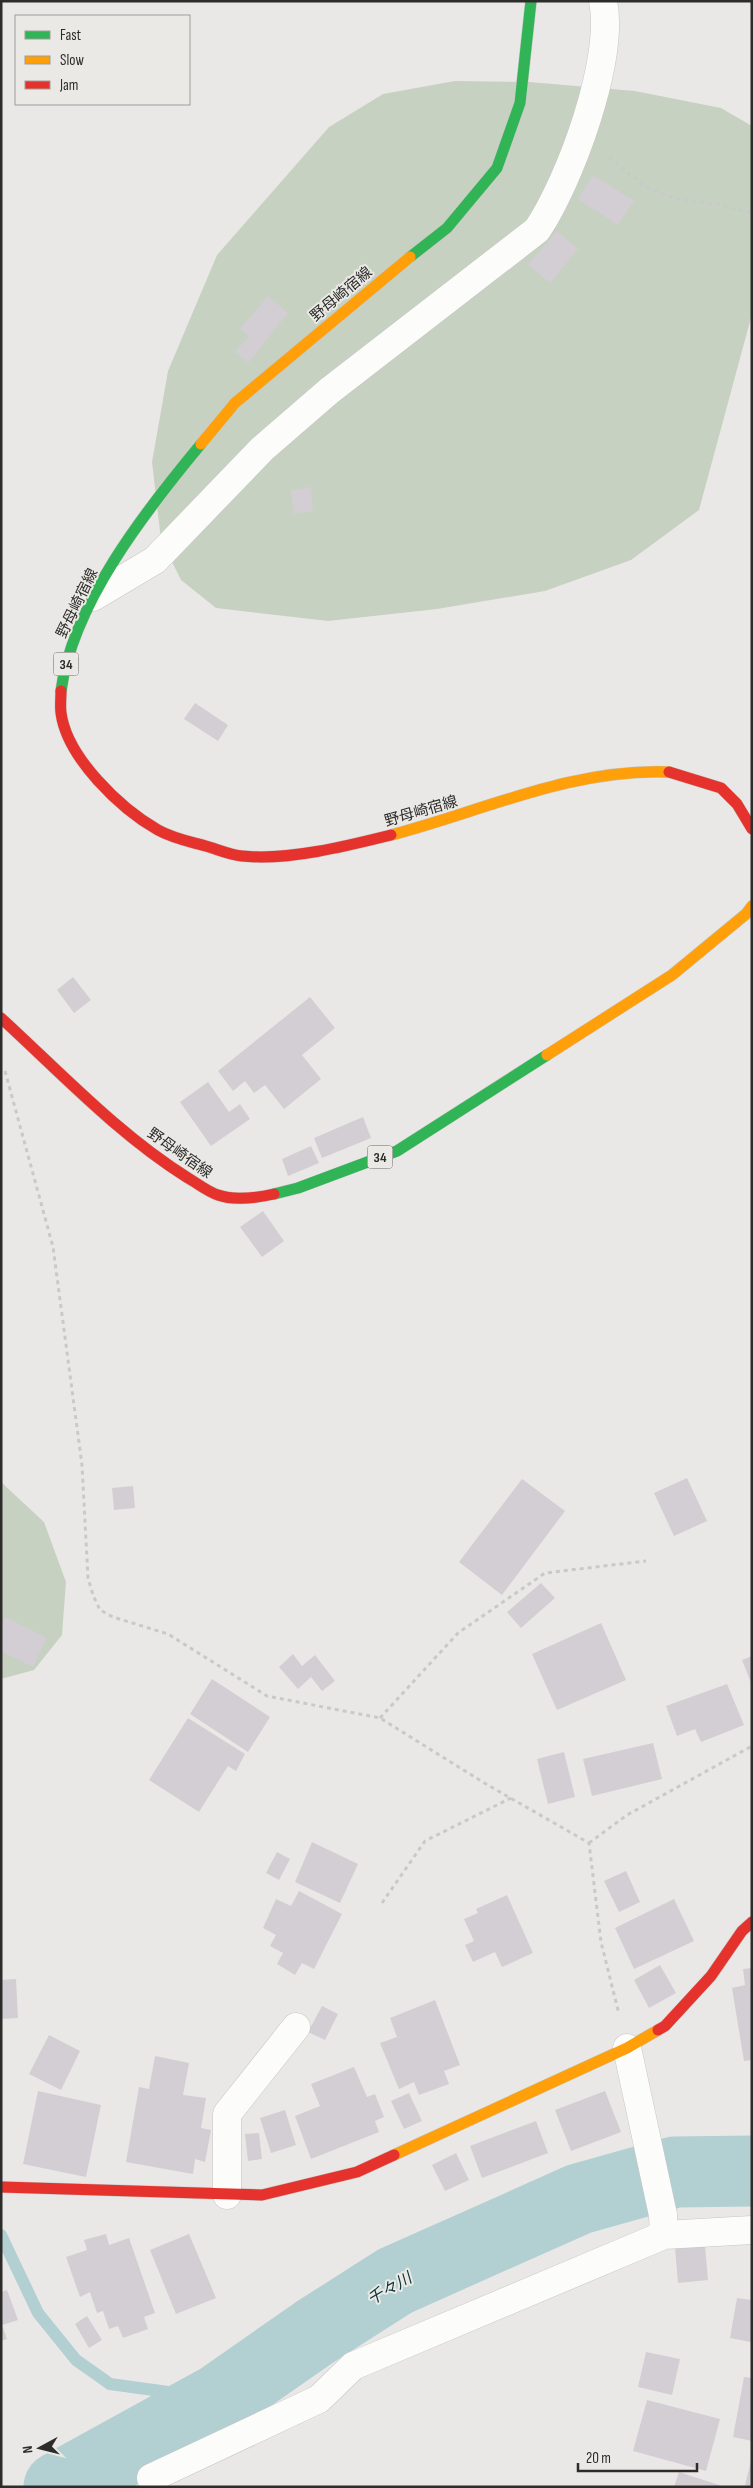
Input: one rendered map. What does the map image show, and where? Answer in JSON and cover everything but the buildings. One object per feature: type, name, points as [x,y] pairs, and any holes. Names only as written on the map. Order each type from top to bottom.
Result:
[{"type":"main road","name":"野母崎宿線","points":[[531,1],[520,103],[497,168],[447,228],[376,284],[235,403],[173,478],[137,528],[94,597],[80,625],[68,656],[61,689],[61,714],[69,737],[85,765],[122,805],[158,830],[176,838],[240,856],[258,857],[348,846],[430,825],[527,793],[602,775],[644,771],[670,772],[721,788],[736,804],[751,825]]},
{"type":"main road","name":"野母崎宿線","points":[[1,1018],[127,1134],[176,1171],[216,1195],[233,1198],[260,1197],[298,1188],[397,1151],[672,974],[746,914],[752,906]]},
{"type":"main road","points":[[4,2187],[262,2195],[357,2172],[529,2091],[627,2048],[665,2026],[711,1976],[742,1930],[752,1922]]},
{"type":"street","points":[[94,597],[155,560],[262,449],[307,410],[377,353],[538,230],[553,207],[582,134],[599,72],[605,12],[603,1]]},
{"type":"street","points":[[227,2195],[227,2114],[296,2027]]},
{"type":"street","points":[[627,2048],[663,2225]]},
{"type":"street","points":[[151,2478],[319,2399],[353,2366],[361,2362],[663,2225],[752,2230]]},
{"type":"path","points":[[582,134],[644,186],[673,198],[714,204],[752,213]]},
{"type":"path","points":[[4,1065],[53,1247],[82,1465],[88,1578],[100,1610],[113,1617],[168,1634],[267,1696],[380,1718],[589,1843]]},
{"type":"path","points":[[380,1718],[458,1633],[545,1572],[646,1561]]},
{"type":"path","points":[[589,1843],[627,1815],[752,1746]]},
{"type":"path","points":[[382,1903],[425,1841],[511,1798]]},
{"type":"path","points":[[589,1843],[601,1942],[627,2048]]},
{"type":"green space","points":[[455,81],[529,82],[635,91],[721,108],[752,126],[752,314],[699,510],[631,560],[545,591],[437,609],[328,621],[216,608],[181,580],[161,540],[152,462],[168,371],[217,255],[329,127],[383,94]]},
{"type":"green space","points":[[1,1482],[44,1522],[66,1582],[62,1635],[34,1670],[1,1679]]},
{"type":"waterway","name":"千々川","points":[[59,2487],[219,2399],[315,2332],[395,2281],[579,2199],[675,2172],[752,2171]]},
{"type":"waterway","points":[[1,2235],[38,2313],[76,2360],[110,2384],[219,2399]]},
{"type":"traffic: fast","points":[[410,257],[447,228],[497,168],[520,103],[531,1]]},
{"type":"traffic: fast","points":[[61,691],[68,658],[80,625],[96,592],[136,528],[201,444]]},
{"type":"traffic: fast","points":[[274,1194],[298,1188],[397,1151],[547,1055]]},
{"type":"traffic: slow","points":[[201,444],[235,403],[410,257]]},
{"type":"traffic: slow","points":[[391,835],[563,784],[633,773],[669,772]]},
{"type":"traffic: slow","points":[[547,1055],[672,975],[746,914],[752,906]]},
{"type":"traffic: slow","points":[[394,2155],[627,2048],[658,2030]]},
{"type":"traffic: jam","points":[[61,691],[61,713],[65,730],[73,747],[85,764],[113,796],[143,821],[164,833],[234,855],[260,857],[317,851],[391,835]]},
{"type":"traffic: jam","points":[[669,772],[721,788],[737,804],[752,829]]},
{"type":"traffic: jam","points":[[1,1018],[114,1123],[138,1143],[188,1178],[210,1192],[225,1197],[246,1198],[274,1194]]},
{"type":"traffic: jam","points":[[658,2030],[665,2026],[711,1976],[742,1931],[752,1922]]},
{"type":"traffic: jam","points":[[1,2187],[262,2195],[357,2172],[394,2155]]}]
